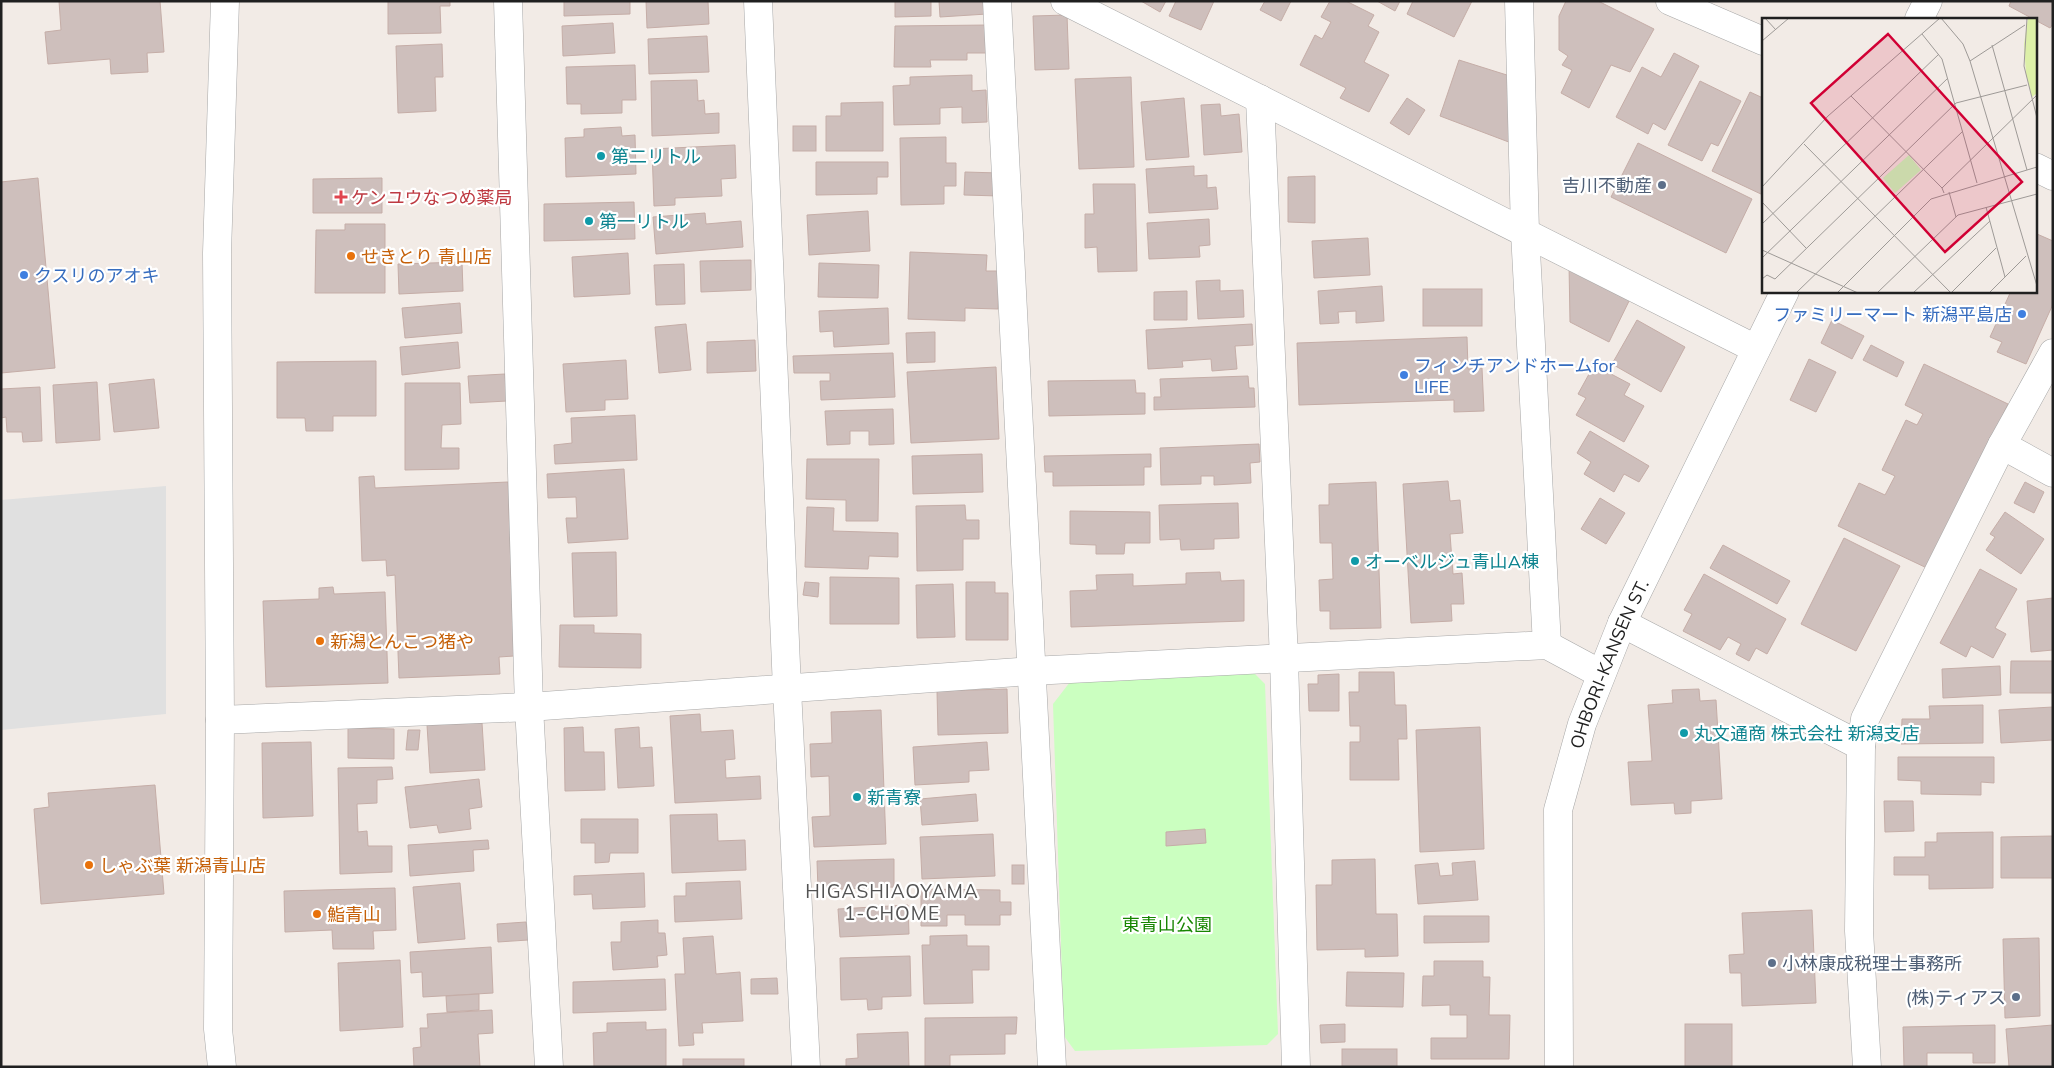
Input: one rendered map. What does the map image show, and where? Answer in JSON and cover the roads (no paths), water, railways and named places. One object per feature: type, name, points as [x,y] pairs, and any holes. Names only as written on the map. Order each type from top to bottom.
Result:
[{"type":"street","points":[[222,1067],[218,1029],[220,720],[217,253],[225,1]]},
{"type":"street","points":[[508,1],[529,707],[549,1067]]},
{"type":"street","points":[[758,1],[787,689],[806,1067]]},
{"type":"street","points":[[997,1],[1052,1067]]},
{"type":"street","points":[[1065,1],[1756,349]]},
{"type":"street","points":[[1519,1],[1525,232],[1547,645]]},
{"type":"street","points":[[1670,1],[1762,41]]},
{"type":"street","points":[[1920,18],[1928,1]]},
{"type":"street","points":[[1260,99],[1284,659],[1296,1067]]},
{"type":"street","points":[[2036,168],[2053,176]]},
{"type":"street","name":"OHBORI-KANSEN ST.","points":[[1559,1067],[1558,810],[1582,724],[1622,623],[1784,292]]},
{"type":"street","points":[[1867,1067],[1859,931],[1861,746],[1865,720],[2002,445],[2053,353]]},
{"type":"street","points":[[2002,445],[2053,473]]},
{"type":"street","points":[[1622,623],[1861,746]]},
{"type":"street","points":[[220,720],[529,707],[1031,671],[1547,645],[1601,674]]},
{"type":"place","name":"第二リトル","points":[[601,156]]},
{"type":"place","name":"吉川不動産","points":[[1662,185]]},
{"type":"place","name":"ケンユウなつめ薬局","points":[[341,197]]},
{"type":"place","name":"第一リトル","points":[[589,221]]},
{"type":"place","name":"せきとり 青山店","points":[[351,256]]},
{"type":"place","name":"クスリのアオキ","points":[[24,275]]},
{"type":"place","name":"ファミリーマート 新潟平島店","points":[[2022,314]]},
{"type":"place","name":"フィンチアンドホームfor LIFE","points":[[1404,375]]},
{"type":"place","name":"オーベルジュ青山A棟","points":[[1355,561]]},
{"type":"place","name":"新潟とんこつ猪や","points":[[320,641]]},
{"type":"place","name":"丸文通商 株式会社 新潟支店","points":[[1684,733]]},
{"type":"place","name":"新青寮","points":[[857,797]]},
{"type":"place","name":"しゃぶ葉 新潟青山店","points":[[89,865]]},
{"type":"place","name":"鮨青山","points":[[317,914]]},
{"type":"place","name":"小林康成税理士事務所","points":[[1772,963]]},
{"type":"place","name":"(株)ティアス","points":[[2016,997]]},
{"type":"district","name":"HIGASHIAOYAMA 1-CHOME","points":[[892,902]]},
{"type":"park label","name":"東青山公園","points":[[1167,924]]}]
